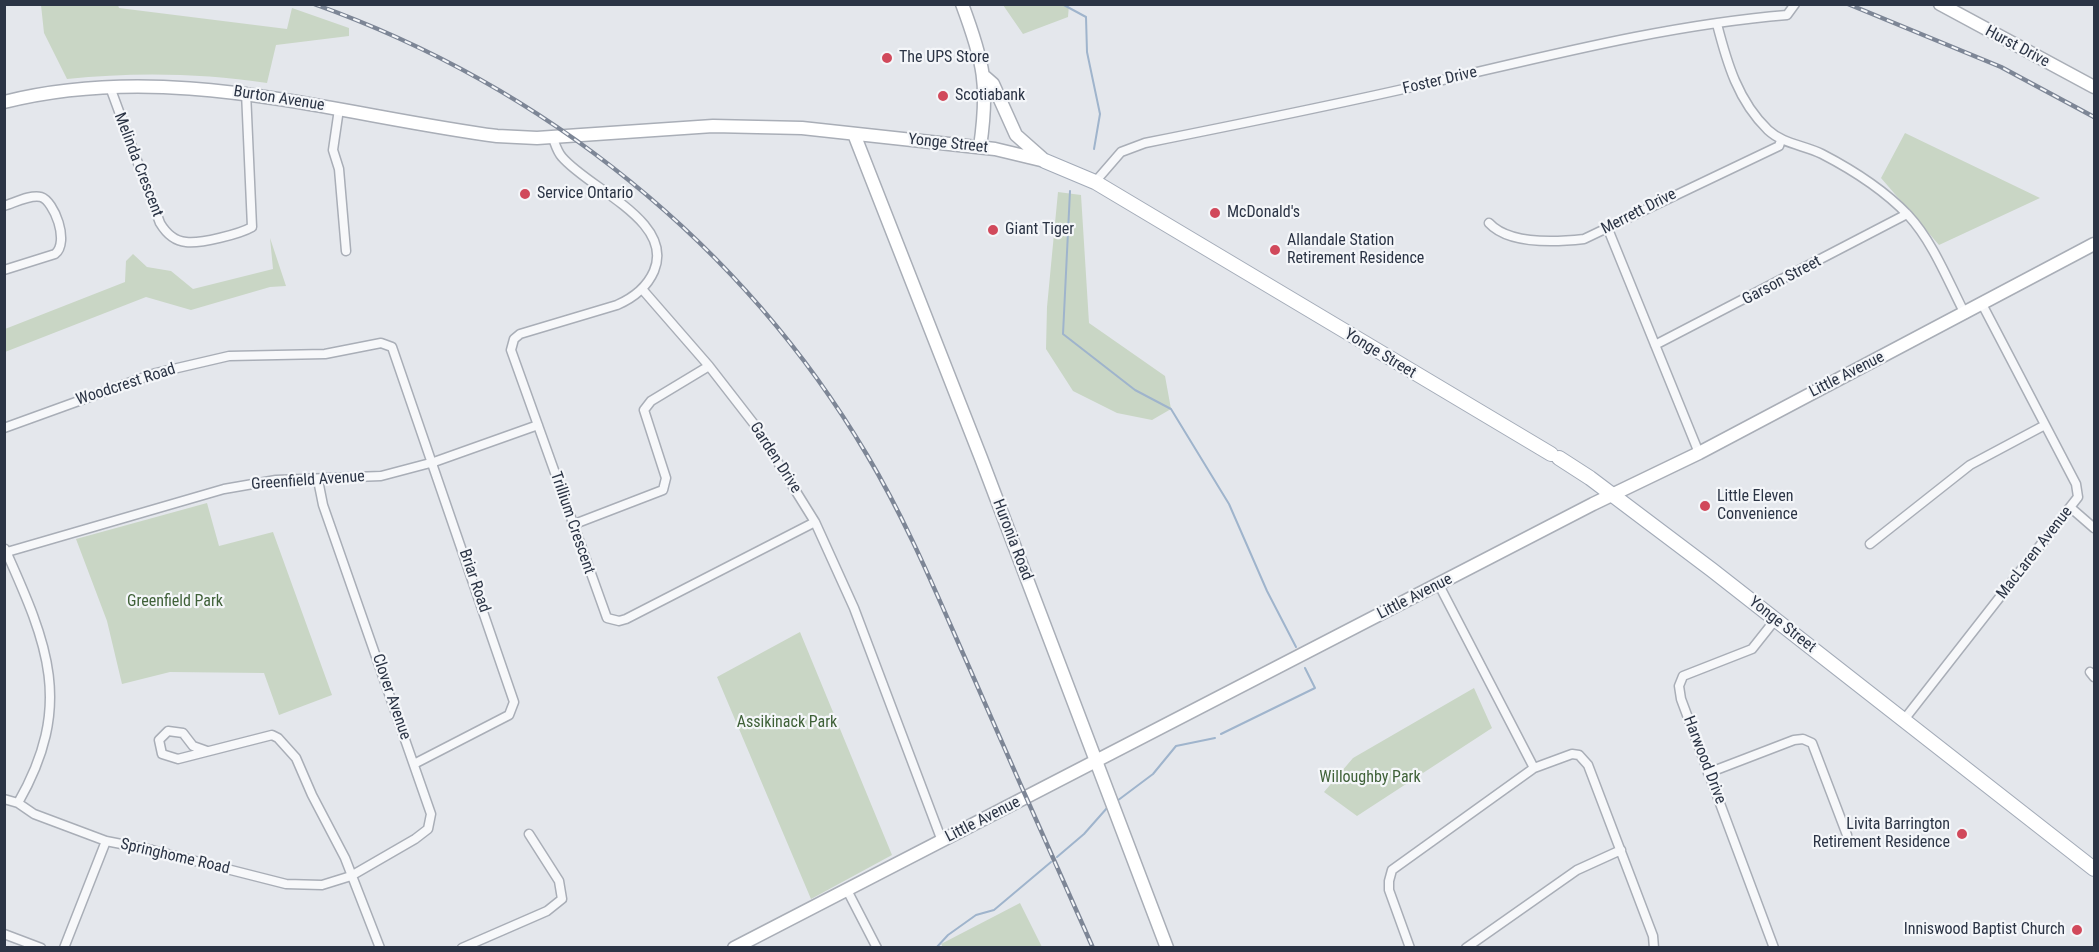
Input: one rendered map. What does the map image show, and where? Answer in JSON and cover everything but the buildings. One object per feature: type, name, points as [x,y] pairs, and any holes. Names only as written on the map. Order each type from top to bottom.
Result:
[{"type":"main road","points":[[962,4],[981,56],[985,77],[986,104],[980,147]]},
{"type":"main road","name":"Hurst Drive","points":[[1940,4],[2094,87]]},
{"type":"main road","points":[[985,77],[993,84],[1016,135],[1045,161]]},
{"type":"main road","name":"Burton Avenue","points":[[4,102],[110,87],[186,87],[246,92],[497,136],[552,136]]},
{"type":"main road","name":"Yonge Street","points":[[552,136],[720,126],[802,128],[980,147],[1045,161],[1095,182],[1555,456],[1613,496],[1775,620],[2094,869]]},
{"type":"main road","name":"Huronia Road","points":[[854,134],[977,448],[1167,948]]},
{"type":"main road","name":"Little Avenue","points":[[734,948],[1699,453],[2094,244]]},
{"type":"street","name":"Foster Drive","points":[[1095,182],[1121,152],[1145,143],[1379,95],[1632,37],[1717,24],[1728,20],[1787,15],[1795,4]]},
{"type":"street","points":[[1717,24],[1727,64],[1744,100],[1768,130],[1781,140],[1821,154],[1878,190],[1907,214],[1921,232],[1965,314]]},
{"type":"street","name":"Melinda Crescent","points":[[110,87],[160,223],[171,237],[185,243],[224,236],[252,227],[246,92]]},
{"type":"street","points":[[339,109],[333,150],[339,169],[346,251]]},
{"type":"street","points":[[552,136],[561,157],[653,234],[657,244],[657,260],[651,277],[642,289]]},
{"type":"street","name":"Merrett Drive","points":[[1489,223],[1495,229],[1528,240],[1551,243],[1584,239],[1779,146],[1781,140]]},
{"type":"street","points":[[4,206],[34,196],[45,199],[50,204],[63,240],[61,248],[55,254],[4,270]]},
{"type":"street","name":"Garson Street","points":[[1655,345],[1907,214]]},
{"type":"street","points":[[1608,229],[1699,453]]},
{"type":"street","name":"Garden Drive","points":[[642,289],[709,366],[764,439],[815,522],[854,608],[942,842]]},
{"type":"street","name":"Trillium Crescent","points":[[642,289],[617,305],[520,334],[514,339],[511,350],[603,613],[607,618],[620,621],[815,522]]},
{"type":"street","name":"MacLaren Avenue","points":[[1903,722],[2078,497],[2078,486],[1982,304]]},
{"type":"street","name":"Woodcrest Road","points":[[4,428],[156,373],[229,356],[325,354],[381,343],[392,347]]},
{"type":"street","name":"Briar Road","points":[[392,347],[434,462],[514,702],[509,715],[414,764]]},
{"type":"street","points":[[572,525],[663,490],[666,478],[644,410],[651,401],[709,366]]},
{"type":"street","name":"Greenfield Avenue","points":[[6,550],[224,489],[276,480],[381,476],[434,462],[537,425]]},
{"type":"street","points":[[1870,544],[1970,465],[2045,425]]},
{"type":"street","name":"Clover Avenue","points":[[318,480],[323,506],[431,814],[428,829],[351,876]]},
{"type":"street","points":[[2071,508],[2094,528]]},
{"type":"street","points":[[6,550],[45,647],[51,675],[52,704],[48,730],[33,777],[18,803]]},
{"type":"street","points":[[1439,585],[1534,768]]},
{"type":"street","name":"Harwood Drive","points":[[1774,948],[1681,699],[1680,682],[1683,676],[1752,649],[1775,620]]},
{"type":"street","points":[[207,751],[193,746],[183,733],[168,731],[159,740],[162,754],[178,759],[272,735],[278,738],[296,758],[351,876],[380,948]]},
{"type":"street","points":[[1708,772],[1794,740],[1807,740],[1812,743],[1847,835]]},
{"type":"street","points":[[1410,948],[1389,890],[1392,870],[1534,768],[1572,754],[1585,759],[1653,936],[1654,948]]},
{"type":"street","name":"Springhome Road","points":[[4,799],[18,803],[34,814],[106,841],[152,850],[286,884],[322,885],[351,876]]},
{"type":"street","points":[[462,948],[547,911],[562,899],[559,881],[529,834]]},
{"type":"street","points":[[63,948],[106,841]]},
{"type":"street","points":[[1466,948],[1577,870],[1621,850]]},
{"type":"street","points":[[847,890],[877,948]]},
{"type":"street","points":[[4,934],[41,948]]},
{"type":"green space","points":[[41,5],[118,5],[119,8],[287,29],[292,8],[349,28],[349,36],[276,45],[267,83],[217,77],[167,75],[117,75],[67,79],[44,33]]},
{"type":"green space","points":[[1003,5],[1069,5],[1068,17],[1023,34]]},
{"type":"green space","points":[[1905,133],[2040,198],[1939,245],[1881,178]]},
{"type":"green space","points":[[1058,192],[1081,195],[1089,323],[1165,376],[1171,409],[1152,420],[1117,413],[1073,391],[1046,349],[1047,307]]},
{"type":"green space","points":[[270,238],[286,286],[270,287],[191,310],[146,297],[5,352],[5,329],[125,282],[126,261],[133,254],[147,267],[171,271],[193,289],[273,269]]},
{"type":"green space","name":"Greenfield Park","points":[[207,503],[219,546],[273,532],[332,695],[279,715],[264,673],[170,672],[122,684],[107,621],[76,539]]},
{"type":"green space","name":"Assikinack Park","points":[[800,632],[892,855],[811,899],[717,677]]},
{"type":"green space","name":"Willoughby Park","points":[[1474,688],[1492,728],[1357,816],[1324,792],[1353,758]]},
{"type":"green space","points":[[1020,903],[1042,947],[943,947],[941,944]]},
{"type":"waterway","points":[[1062,4],[1086,17],[1087,52],[1100,114],[1094,149]]},
{"type":"waterway","points":[[1070,191],[1063,334],[1135,390],[1171,409],[1229,504],[1267,591],[1296,647]]},
{"type":"waterway","points":[[1221,734],[1315,688],[1305,668]]},
{"type":"waterway","points":[[1117,801],[1153,774],[1176,746],[1215,738]]},
{"type":"waterway","points":[[1057,857],[1084,834],[1107,808]]},
{"type":"waterway","points":[[936,948],[948,935],[976,915],[994,910],[1051,862]]},
{"type":"railway","points":[[314,4],[399,38],[480,79],[557,127],[630,181],[698,241],[760,307],[817,378],[882,480],[933,586],[1093,948]]},
{"type":"railway","points":[[1848,4],[2001,67],[2094,117]]},
{"type":"place","name":"The UPS Store","points":[[887,58]]},
{"type":"place","name":"Scotiabank","points":[[943,96]]},
{"type":"place","name":"Service Ontario","points":[[525,194]]},
{"type":"place","name":"McDonald's","points":[[1215,213]]},
{"type":"place","name":"Giant Tiger","points":[[993,230]]},
{"type":"place","name":"Allandale Station Retirement Residence","points":[[1275,250]]},
{"type":"place","name":"Little Eleven Convenience","points":[[1705,506]]},
{"type":"place","name":"Livita Barrington Retirement Residence","points":[[1962,834]]},
{"type":"place","name":"Inniswood Baptist Church","points":[[2077,930]]}]
